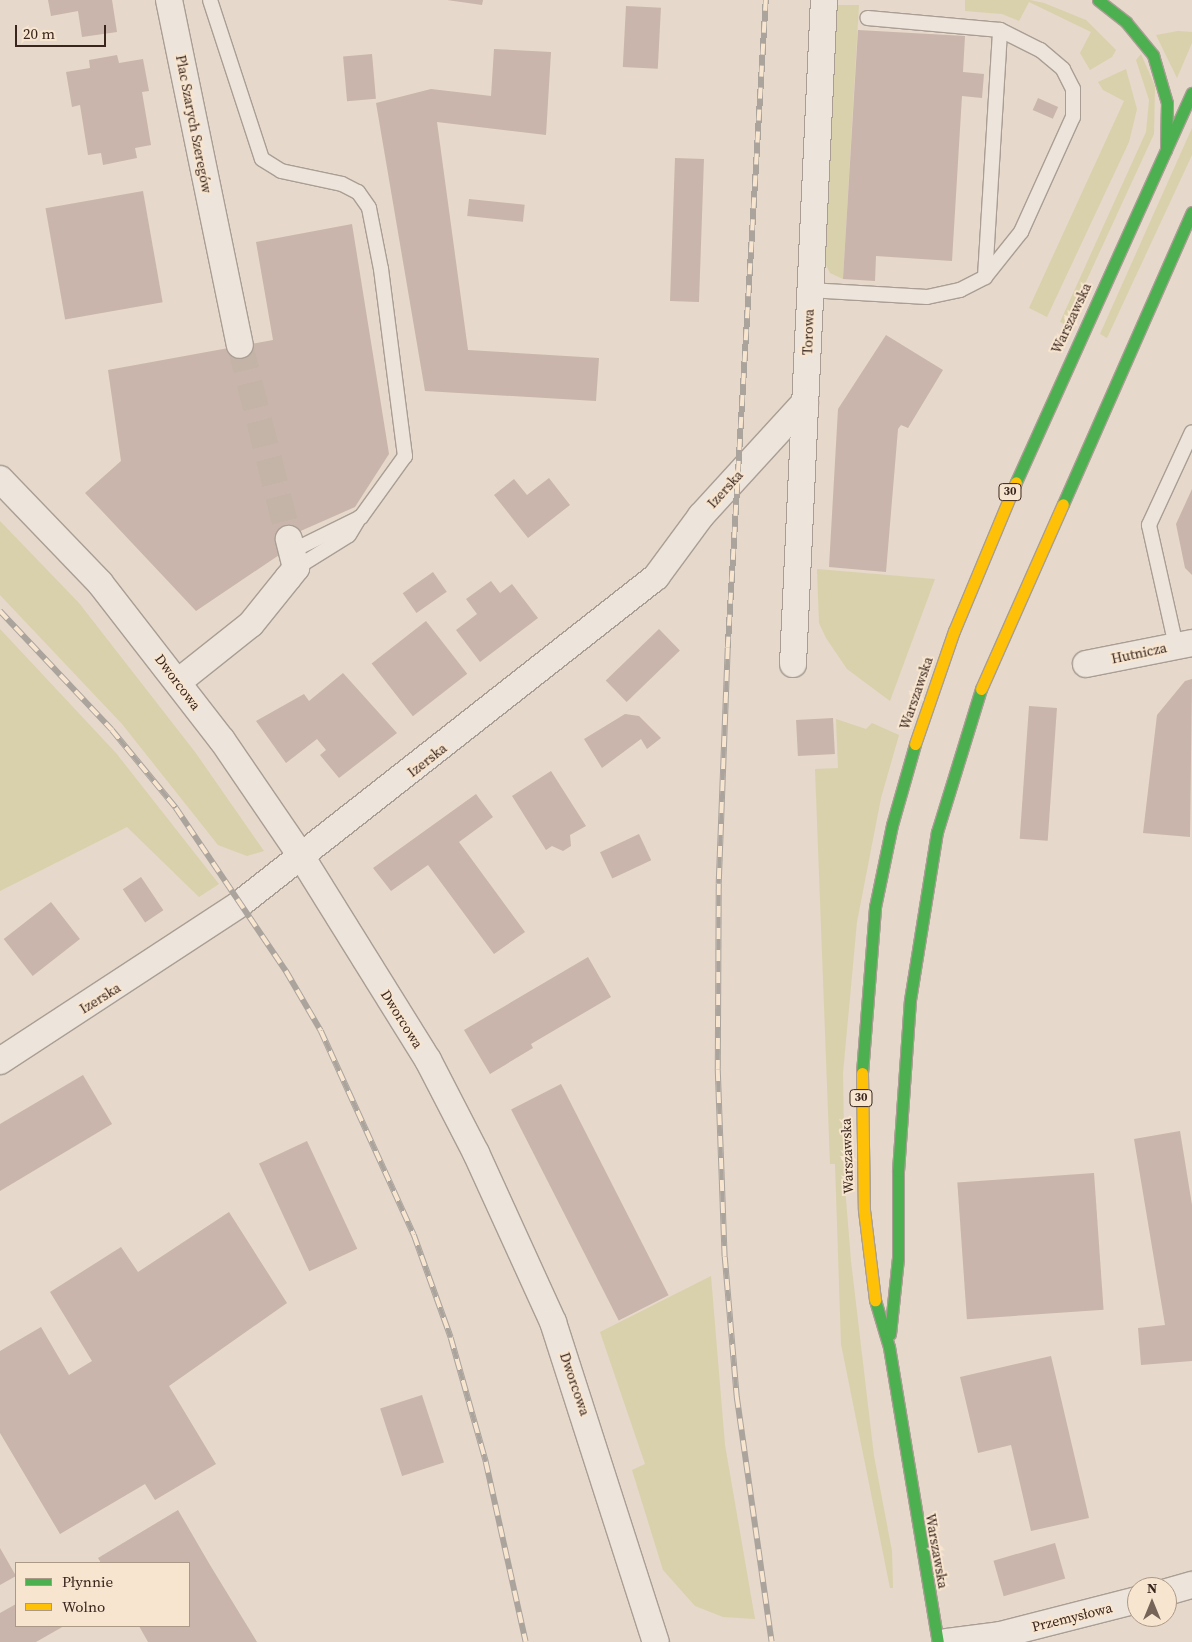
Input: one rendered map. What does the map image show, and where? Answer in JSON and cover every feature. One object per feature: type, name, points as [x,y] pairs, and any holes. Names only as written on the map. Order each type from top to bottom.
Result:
[{"type":"main road","points":[[1098,0],[1142,38],[1156,61],[1167,103],[1166,150]]},
{"type":"main road","name":"Warszawska","points":[[938,1642],[889,1347],[872,1289],[864,1210],[861,1084],[875,907],[892,825],[919,730],[996,524],[1192,93]]},
{"type":"main road","name":"Warszawska","points":[[889,1347],[898,1258],[898,1170],[910,1000],[937,832],[979,694],[1192,212]]},
{"type":"street","name":"Plac Szarych Szeregów","points":[[169,0],[240,345]]},
{"type":"street","name":"Torowa","points":[[793,664],[824,0]]},
{"type":"street","name":"Izerska","points":[[0,1061],[200,933],[302,856],[656,577],[701,516],[805,402]]},
{"type":"street","name":"Dworcowa","points":[[0,479],[62,539],[178,682],[302,856],[428,1060],[524,1254],[576,1385],[656,1642]]},
{"type":"street","points":[[178,682],[251,624],[292,553]]},
{"type":"street","name":"Hutnicza","points":[[1086,664],[1184,644]]},
{"type":"street","points":[[1177,1589],[1192,1585]]},
{"type":"street","name":"Przemysłowa","points":[[947,1642],[1000,1635],[1127,1603]]},
{"type":"lane","points":[[210,0],[262,159],[281,171],[351,187],[368,208],[406,446],[398,469],[349,535],[292,553]]},
{"type":"lane","points":[[810,290],[927,297],[960,290],[985,277],[1021,232],[1075,107],[1069,79],[1054,60],[1000,30],[868,18]]},
{"type":"lane","points":[[985,277],[1000,30]]},
{"type":"lane","points":[[1184,644],[1149,525],[1192,432]]},
{"type":"shaded area","points":[[965,0],[1030,0],[1044,3],[1086,20],[1116,50],[1112,57],[1090,70],[1080,53],[1091,32],[1029,2],[1019,21],[1002,14],[965,11]]},
{"type":"shaded area","points":[[834,5],[859,5],[843,279],[830,273],[823,259]]},
{"type":"shaded area","points":[[1178,31],[1192,32],[1192,43],[1177,78],[1156,35]]},
{"type":"shaded area","points":[[1141,54],[1155,86],[1154,134],[1066,325],[1060,322],[1146,132],[1149,100],[1136,60]]},
{"type":"shaded area","points":[[1126,69],[1137,109],[1129,142],[1047,317],[1029,308],[1124,101],[1103,90],[1098,82]]},
{"type":"shaded area","points":[[1192,128],[1192,155],[1107,338],[1100,334]]},
{"type":"shaded area","points":[[0,521],[79,603],[195,752],[264,851],[247,856],[218,845],[122,724],[0,595]]},
{"type":"shaded area","points":[[817,569],[935,579],[890,701],[847,669],[826,638],[819,623]]},
{"type":"shaded area","points":[[0,629],[116,753],[219,884],[199,897],[127,827],[0,891]]},
{"type":"shaded area","points":[[836,719],[866,729],[872,723],[899,735],[881,798],[857,922],[843,1073],[845,1187],[851,1261],[874,1456],[892,1551],[893,1588],[890,1588],[841,1344],[835,1164],[830,1164],[815,769],[838,768]]},
{"type":"shaded area","points":[[711,1276],[725,1445],[755,1619],[723,1617],[695,1606],[663,1570],[632,1470],[645,1464],[600,1332]]},
{"type":"building","points":[[48,0],[112,0],[117,32],[82,37],[78,11],[51,16]]},
{"type":"building","points":[[447,0],[483,0],[482,5]]},
{"type":"building","points":[[626,6],[661,8],[658,69],[623,67]]},
{"type":"building","points":[[858,30],[965,36],[963,72],[984,74],[982,98],[962,96],[952,261],[876,256],[875,281],[843,279]]},
{"type":"building","points":[[494,49],[551,52],[546,135],[437,122],[468,350],[599,358],[596,401],[425,391],[376,103],[431,89],[491,96]]},
{"type":"building","points":[[372,54],[376,99],[347,101],[343,57]]},
{"type":"building","points":[[117,55],[119,63],[143,59],[149,91],[142,92],[151,145],[135,148],[137,158],[103,165],[101,153],[88,155],[80,105],[72,107],[66,72],[90,68],[89,60]]},
{"type":"building","points":[[1038,98],[1058,107],[1053,119],[1033,110]]},
{"type":"building","points":[[675,158],[704,159],[699,302],[670,301]]},
{"type":"building","points":[[143,191],[163,302],[65,319],[46,208]]},
{"type":"building","points":[[469,199],[525,205],[523,222],[467,216]]},
{"type":"building","points":[[352,224],[389,454],[355,507],[287,537],[285,551],[196,611],[85,493],[121,461],[108,370],[273,340],[256,242]]},
{"type":"building","points":[[886,335],[943,370],[908,428],[901,425],[898,429],[886,572],[829,567],[838,409]]},
{"type":"building","points":[[549,478],[570,505],[528,538],[494,495],[514,479],[527,495]]},
{"type":"building","points":[[1192,489],[1192,575],[1185,568],[1176,524]]},
{"type":"building","points":[[433,572],[447,592],[416,613],[403,593]]},
{"type":"building","points":[[491,581],[500,593],[512,584],[538,618],[480,662],[456,630],[477,614],[466,599]]},
{"type":"building","points":[[426,621],[467,674],[413,716],[372,663]]},
{"type":"building","points":[[659,629],[680,651],[627,702],[606,680]]},
{"type":"building","points":[[343,673],[397,733],[339,778],[320,755],[326,750],[317,739],[286,763],[256,721],[304,694],[309,701]]},
{"type":"building","points":[[1192,679],[1190,837],[1143,833],[1157,715],[1185,681]]},
{"type":"building","points":[[1029,706],[1057,708],[1048,841],[1020,839]]},
{"type":"building","points":[[625,714],[639,716],[661,738],[647,749],[641,739],[602,768],[584,739]]},
{"type":"building","points":[[833,718],[835,754],[798,756],[796,720]]},
{"type":"building","points":[[551,771],[586,826],[570,835],[571,846],[563,851],[552,846],[546,850],[512,796]]},
{"type":"building","points":[[476,794],[493,817],[459,842],[525,932],[494,954],[428,865],[391,891],[373,868]]},
{"type":"building","points":[[639,834],[651,860],[612,878],[600,852]]},
{"type":"building","points":[[141,877],[163,910],[145,922],[123,889]]},
{"type":"building","points":[[51,902],[80,939],[33,976],[4,939]]},
{"type":"building","points":[[588,957],[611,997],[531,1044],[533,1048],[490,1074],[464,1030]]},
{"type":"building","points":[[83,1075],[112,1124],[0,1191],[0,1124]]},
{"type":"building","points":[[561,1084],[669,1295],[619,1321],[511,1109]]},
{"type":"building","points":[[1180,1131],[1192,1205],[1192,1361],[1141,1365],[1138,1328],[1165,1325],[1134,1139]]},
{"type":"building","points":[[307,1141],[357,1249],[309,1271],[259,1163]]},
{"type":"building","points":[[1094,1173],[1104,1310],[967,1319],[957,1183]]},
{"type":"building","points":[[229,1212],[287,1303],[169,1386],[216,1464],[155,1500],[145,1484],[60,1534],[0,1433],[0,1351],[41,1327],[69,1375],[92,1361],[50,1292],[121,1247],[138,1272]]},
{"type":"building","points":[[1051,1356],[1089,1518],[1031,1531],[1011,1445],[978,1453],[960,1377]]},
{"type":"building","points":[[422,1395],[444,1463],[402,1476],[380,1409]]},
{"type":"building","points":[[178,1510],[257,1642],[148,1642],[140,1627],[190,1627],[190,1562],[100,1562],[98,1558]]},
{"type":"building","points":[[1055,1543],[1065,1579],[1004,1596],[993,1561]]},
{"type":"building","points":[[0,1548],[15,1577],[0,1585]]},
{"type":"building","points":[[15,1605],[15,1627],[62,1627],[36,1642],[0,1642],[0,1613]]},
{"type":"tunnel","points":[[240,345],[289,539]]},
{"type":"railway","points":[[766,0],[728,648],[719,884],[718,1070],[725,1257],[737,1397],[772,1642]]},
{"type":"railway","points":[[0,611],[112,730],[176,808],[286,971],[321,1031],[414,1235],[451,1338],[486,1462],[526,1642]]},
{"type":"traffic: fast","points":[[1098,0],[1126,22],[1153,55],[1167,103],[1166,150]]},
{"type":"traffic: fast","points":[[1016,482],[1192,93]]},
{"type":"traffic: fast","points":[[1063,504],[1192,212]]},
{"type":"traffic: fast","points":[[890,1334],[898,1258],[898,1171],[910,1000],[937,832],[981,689]]},
{"type":"traffic: fast","points":[[862,1073],[875,907],[892,825],[915,744]]},
{"type":"traffic: fast","points":[[875,1300],[889,1347],[938,1642]]},
{"type":"traffic: slow","points":[[915,744],[954,631],[1016,482]]},
{"type":"traffic: slow","points":[[981,689],[1063,504]]},
{"type":"traffic: slow","points":[[862,1073],[864,1210],[875,1300]]}]
